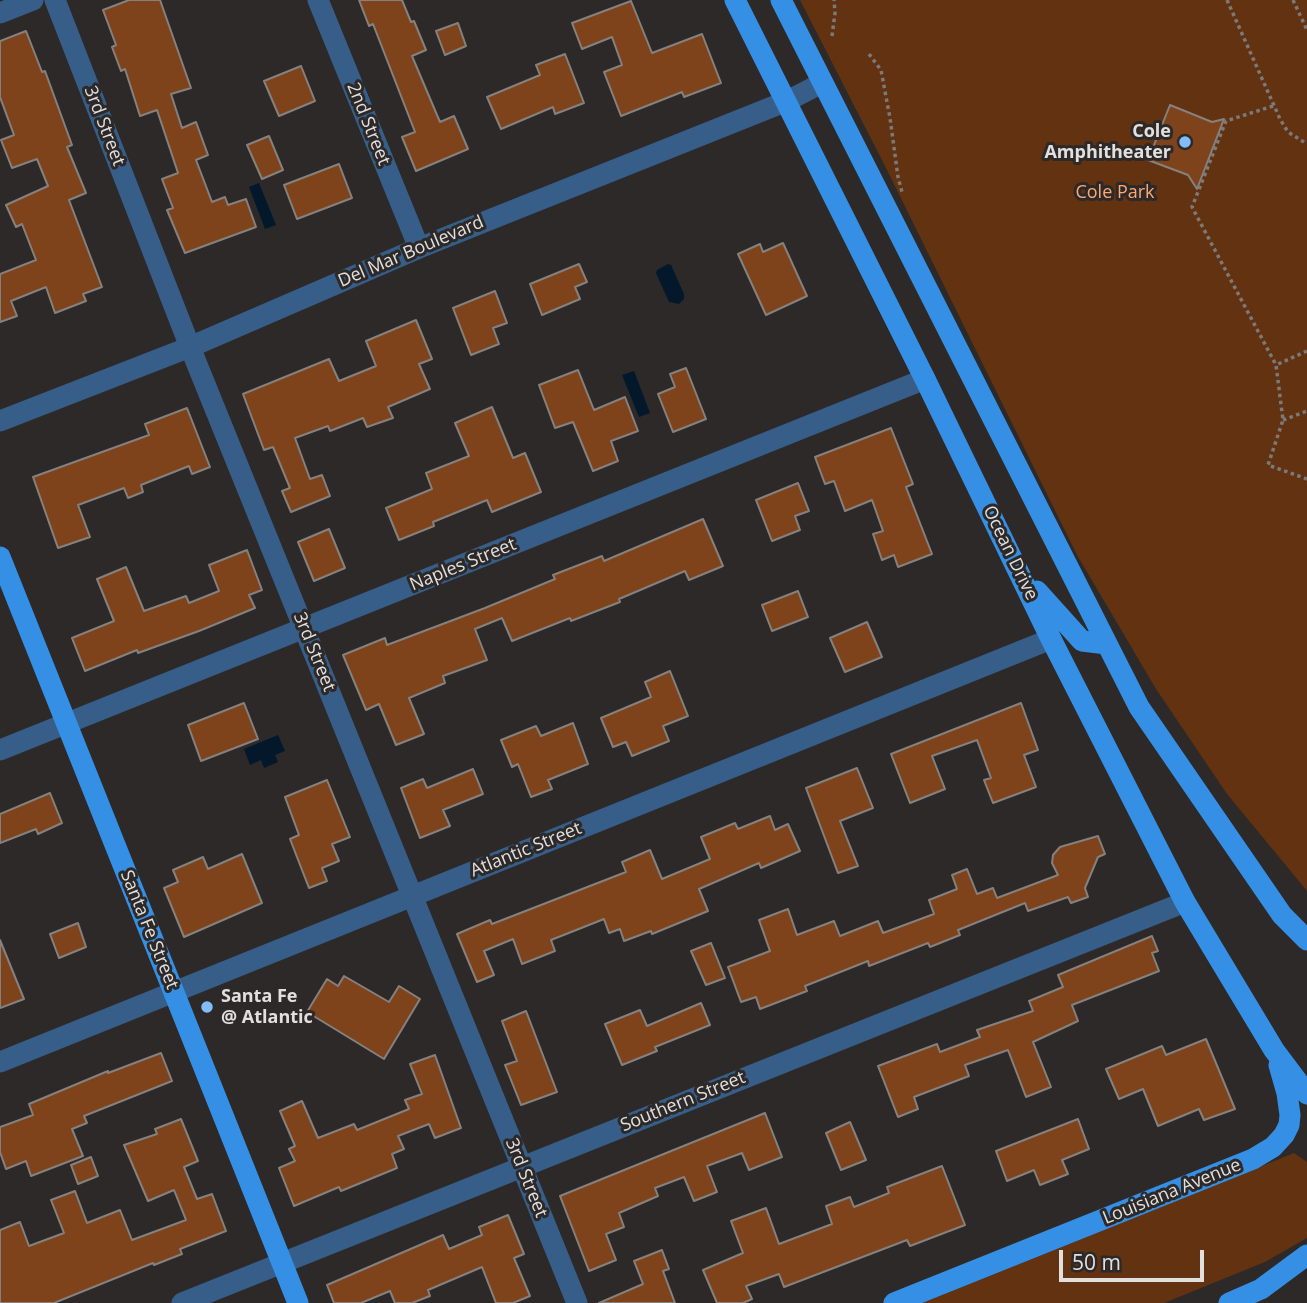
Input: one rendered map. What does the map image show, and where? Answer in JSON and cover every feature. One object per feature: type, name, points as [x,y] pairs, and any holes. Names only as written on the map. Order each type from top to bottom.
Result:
[{"type":"main road","name":"Ocean Drive","points":[[735,0],[925,379],[1051,639],[1185,902],[1274,1050],[1307,1094]]},
{"type":"main road","points":[[781,0],[1139,707],[1307,952]]},
{"type":"main road","name":"Santa Fe Street","points":[[0,557],[298,1303]]},
{"type":"main road","points":[[1015,565],[1082,641],[1107,644]]},
{"type":"main road","points":[[1282,915],[1307,940]]},
{"type":"main road","name":"Louisiana Avenue","points":[[894,1303],[1253,1159],[1273,1147],[1284,1135],[1290,1115],[1287,1093],[1274,1050]]},
{"type":"main road","points":[[1261,1289],[1307,1255]]},
{"type":"main road","points":[[1229,1303],[1307,1271]]},
{"type":"street","points":[[0,13],[33,0]]},
{"type":"street","name":"3rd Street","points":[[55,0],[190,347],[577,1303]]},
{"type":"street","name":"2nd Street","points":[[318,0],[419,248]]},
{"type":"street","name":"Del Mar Boulevard","points":[[0,421],[190,347],[419,248],[787,101],[822,83]]},
{"type":"street","name":"Naples Street","points":[[0,750],[925,379]]},
{"type":"street","name":"Atlantic Street","points":[[0,1062],[1051,639]]},
{"type":"street","name":"Southern Street","points":[[182,1303],[1185,902]]},
{"type":"path","points":[[831,36],[834,0]]},
{"type":"path","points":[[1227,0],[1273,106],[1288,132],[1307,144]]},
{"type":"path","points":[[1293,0],[1307,30]]},
{"type":"path","points":[[869,54],[881,70],[902,192]]},
{"type":"path","points":[[1273,106],[1226,121],[1192,207],[1276,365],[1283,420],[1268,465],[1307,479]]},
{"type":"path","points":[[1276,365],[1307,351]]},
{"type":"path","points":[[1283,420],[1307,411]]},
{"type":"green space","name":"Cole Park","points":[[800,0],[1307,0],[1307,891],[1227,794],[1156,689],[1077,555]]},
{"type":"green space","points":[[1294,1153],[1307,1162],[1307,1238],[1265,1262],[1164,1303],[922,1303]]},
{"type":"water","points":[[259,183],[276,225],[265,229],[249,187]]},
{"type":"water","points":[[668,264],[671,265],[684,294],[684,299],[679,304],[669,302],[656,273]]},
{"type":"water","points":[[634,371],[650,413],[639,417],[622,375]]},
{"type":"water","points":[[278,735],[285,751],[275,755],[278,762],[264,768],[261,760],[250,765],[244,749]]},
{"type":"building","points":[[129,0],[160,0],[191,88],[171,94],[182,128],[196,122],[208,155],[196,160],[212,202],[225,197],[228,205],[246,199],[256,227],[185,253],[167,210],[173,208],[162,179],[178,173],[157,110],[140,116],[125,69],[121,71],[112,47],[116,45],[103,10]]},
{"type":"building","points":[[359,0],[402,0],[426,50],[412,56],[440,122],[454,116],[468,149],[416,171],[402,137],[415,132],[373,24],[369,26]]},
{"type":"building","points":[[631,1],[652,53],[702,34],[721,83],[684,97],[682,92],[621,116],[604,72],[622,65],[612,37],[582,49],[572,23]]},
{"type":"building","points":[[458,23],[466,46],[445,55],[436,31]]},
{"type":"building","points":[[26,31],[42,72],[45,71],[72,145],[67,147],[86,193],[69,200],[102,287],[83,294],[86,301],[55,313],[46,287],[11,301],[17,316],[0,322],[0,274],[36,260],[22,224],[16,227],[6,205],[48,186],[37,159],[12,168],[1,140],[14,135],[0,97],[0,41]]},
{"type":"building","points":[[565,54],[584,103],[555,114],[553,107],[501,129],[487,97],[540,75],[536,65]]},
{"type":"building","points":[[301,66],[315,101],[279,116],[264,81]]},
{"type":"building","name":"Cole Amphitheater","points":[[1170,105],[1212,122],[1224,119],[1197,189],[1188,175],[1148,160]]},
{"type":"building","points":[[269,136],[283,170],[262,179],[247,145]]},
{"type":"building","points":[[339,164],[352,198],[297,219],[284,185]]},
{"type":"building","points":[[783,243],[807,296],[766,315],[738,254],[760,244],[763,252]]},
{"type":"building","points":[[579,264],[587,282],[575,287],[580,299],[542,315],[530,284]]},
{"type":"building","points":[[495,291],[507,323],[493,328],[499,344],[471,355],[453,308]]},
{"type":"building","points":[[416,320],[432,359],[419,364],[430,389],[388,407],[393,418],[367,427],[363,418],[330,431],[328,426],[295,438],[310,479],[322,475],[330,496],[291,512],[282,491],[290,488],[273,447],[264,450],[243,394],[329,359],[339,381],[376,366],[366,341]]},
{"type":"building","points":[[686,368],[706,419],[673,432],[658,394],[675,387],[670,374]]},
{"type":"building","points":[[578,370],[594,410],[625,397],[638,431],[611,441],[618,461],[593,471],[573,422],[555,428],[539,385]]},
{"type":"building","points":[[492,407],[513,458],[525,453],[541,492],[492,512],[487,500],[433,522],[434,526],[399,540],[386,508],[432,489],[426,473],[469,456],[455,423]]},
{"type":"building","points":[[187,408],[210,467],[192,474],[189,466],[141,485],[143,492],[128,498],[124,488],[78,505],[90,537],[58,548],[33,477],[149,435],[145,424]]},
{"type":"building","points":[[891,428],[913,484],[906,487],[932,554],[898,567],[894,555],[882,560],[873,534],[883,531],[872,500],[845,511],[834,481],[825,484],[815,457]]},
{"type":"building","points":[[798,483],[809,511],[795,516],[800,530],[772,541],[756,500]]},
{"type":"building","points":[[703,519],[723,566],[689,580],[685,571],[619,599],[620,602],[512,641],[502,618],[475,629],[487,660],[443,676],[445,683],[409,698],[424,734],[396,745],[379,704],[366,710],[343,655],[385,638],[387,645],[485,608],[555,579],[553,575],[602,556],[604,561]]},
{"type":"building","points":[[329,529],[345,568],[314,581],[298,542]]},
{"type":"building","points":[[247,550],[262,590],[249,595],[255,608],[199,631],[138,653],[137,650],[85,671],[72,638],[114,621],[97,579],[126,567],[144,611],[186,596],[189,603],[219,591],[209,565]]},
{"type":"building","points":[[798,591],[808,617],[772,631],[762,605]]},
{"type":"building","points":[[867,622],[882,657],[845,672],[830,638]]},
{"type":"building","points":[[670,671],[688,716],[663,726],[669,741],[632,756],[626,742],[613,747],[601,718],[651,697],[645,682]]},
{"type":"building","points":[[244,703],[258,739],[201,761],[188,725]]},
{"type":"building","points":[[1021,703],[1038,750],[1024,755],[1036,787],[993,803],[984,780],[991,778],[977,740],[932,756],[945,789],[910,803],[891,754]]},
{"type":"building","points":[[573,723],[588,764],[548,780],[552,789],[531,797],[518,764],[512,767],[501,740],[536,726],[541,736]]},
{"type":"building","points":[[857,768],[873,808],[840,821],[858,866],[838,873],[806,788]]},
{"type":"building","points":[[473,769],[483,794],[443,810],[450,826],[420,838],[401,788],[423,779],[427,788]]},
{"type":"building","points":[[327,780],[350,837],[332,844],[339,861],[322,868],[327,881],[309,888],[290,839],[299,835],[285,797]]},
{"type":"building","points":[[50,793],[62,823],[38,834],[36,829],[0,843],[0,814]]},
{"type":"building","points":[[770,816],[775,830],[788,824],[800,851],[761,868],[759,863],[699,889],[708,911],[652,934],[651,931],[624,941],[620,929],[609,933],[604,919],[551,940],[555,951],[522,964],[513,939],[484,951],[494,975],[477,982],[457,934],[490,920],[492,924],[626,872],[622,862],[650,850],[662,879],[710,859],[701,837],[735,823],[738,829]]},
{"type":"building","points":[[1098,836],[1105,854],[1098,857],[1085,888],[1088,897],[1071,903],[1068,897],[1028,911],[1025,903],[958,930],[960,935],[930,947],[928,943],[869,966],[868,961],[805,986],[807,991],[760,1009],[756,997],[741,1002],[728,967],[770,951],[759,920],[788,909],[797,935],[834,921],[840,936],[878,921],[883,933],[934,914],[929,900],[957,889],[952,875],[967,869],[977,894],[993,888],[997,898],[1058,875],[1052,863],[1053,855],[1060,847]]},
{"type":"building","points":[[242,854],[262,903],[184,937],[164,888],[178,882],[173,870],[203,857],[208,869]]},
{"type":"building","points":[[78,923],[86,947],[59,958],[50,934]]},
{"type":"building","points":[[1152,936],[1158,951],[1152,953],[1159,971],[1072,1005],[1078,1021],[1033,1042],[1051,1087],[1026,1097],[1008,1050],[965,1065],[969,1076],[914,1097],[918,1109],[898,1117],[878,1066],[937,1044],[940,1052],[980,1037],[977,1030],[1033,1011],[1029,1001],[1063,987],[1058,975]]},
{"type":"building","points":[[0,940],[24,999],[0,1008]]},
{"type":"building","points":[[711,943],[725,978],[706,985],[691,951]]},
{"type":"building","points":[[344,976],[389,1002],[399,986],[420,999],[384,1059],[307,1012],[327,979],[338,986]]},
{"type":"building","points":[[701,1003],[710,1025],[655,1047],[657,1051],[622,1065],[605,1024],[640,1010],[647,1026]]},
{"type":"building","points":[[526,1011],[557,1092],[521,1105],[505,1065],[517,1061],[502,1021]]},
{"type":"building","points":[[1206,1039],[1235,1109],[1204,1120],[1199,1109],[1158,1126],[1143,1089],[1119,1099],[1106,1069],[1162,1046],[1166,1055]]},
{"type":"building","points":[[161,1053],[172,1081],[84,1116],[87,1123],[72,1129],[83,1156],[31,1176],[26,1161],[6,1169],[0,1152],[0,1127],[33,1115],[29,1104],[108,1071]]},
{"type":"building","points":[[435,1055],[461,1128],[435,1138],[429,1124],[398,1136],[404,1149],[392,1154],[397,1168],[341,1191],[339,1187],[294,1206],[279,1168],[295,1161],[289,1149],[295,1146],[280,1111],[302,1101],[318,1138],[354,1124],[357,1130],[409,1109],[405,1100],[422,1094],[410,1064]]},
{"type":"building","points":[[765,1113],[782,1157],[749,1170],[742,1153],[707,1166],[717,1192],[694,1201],[684,1177],[655,1188],[658,1196],[619,1213],[624,1227],[606,1234],[616,1260],[589,1271],[560,1196]]},
{"type":"building","points":[[181,1119],[198,1161],[184,1167],[197,1199],[212,1194],[226,1231],[180,1249],[182,1254],[54,1303],[0,1303],[0,1230],[20,1222],[29,1246],[64,1233],[51,1200],[75,1191],[87,1223],[120,1210],[132,1240],[186,1220],[174,1190],[148,1201],[124,1145],[157,1134],[155,1129]]},
{"type":"building","points":[[1078,1119],[1089,1149],[1062,1160],[1068,1174],[1040,1185],[1034,1170],[1007,1181],[996,1151]]},
{"type":"building","points":[[850,1122],[866,1160],[841,1170],[826,1133]]},
{"type":"building","points":[[91,1157],[98,1176],[78,1184],[71,1165]]},
{"type":"building","points":[[942,1166],[965,1225],[910,1246],[907,1240],[784,1287],[779,1274],[746,1286],[752,1299],[743,1303],[717,1303],[703,1270],[743,1253],[731,1221],[766,1208],[779,1244],[832,1224],[826,1206],[850,1197],[854,1207],[889,1193],[887,1187]]},
{"type":"building","points":[[508,1215],[524,1254],[514,1258],[530,1296],[513,1303],[496,1303],[482,1267],[428,1290],[430,1296],[412,1303],[395,1303],[390,1291],[361,1303],[334,1303],[327,1285],[443,1235],[449,1249],[482,1235],[479,1227]]},
{"type":"building","points":[[662,1250],[669,1269],[663,1271],[675,1303],[599,1303],[643,1284],[634,1261]]},
{"type":"place","name":"Cole Amphitheater","points":[[1185,142]]},
{"type":"place","name":"Santa Fe @ Atlantic","points":[[207,1007]]}]
